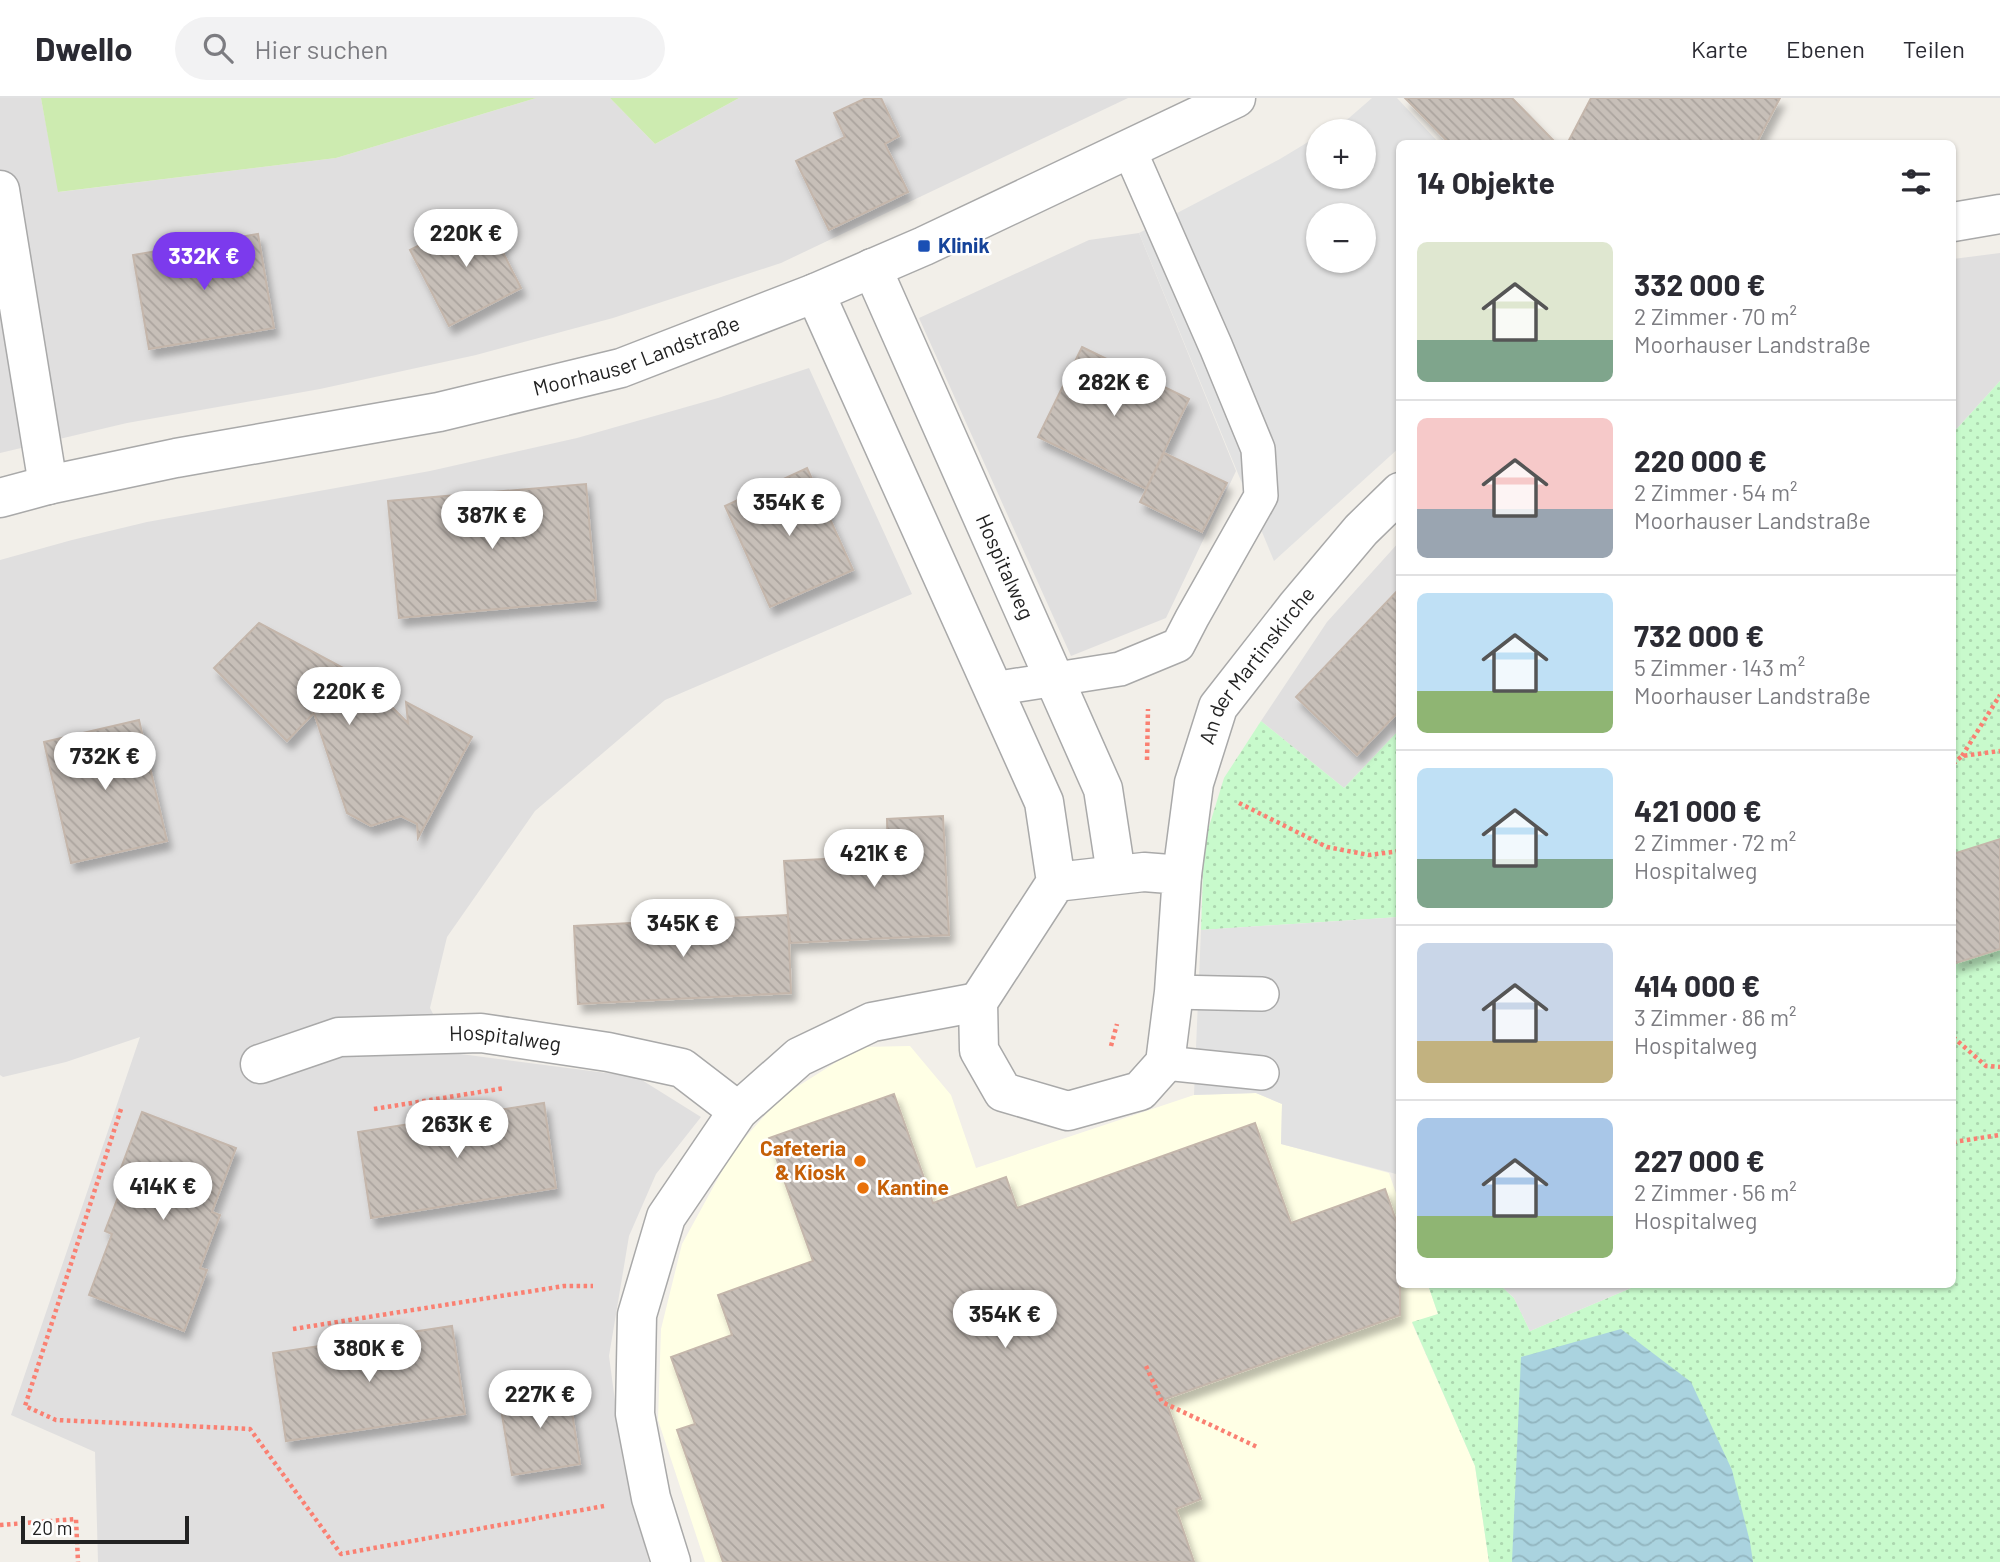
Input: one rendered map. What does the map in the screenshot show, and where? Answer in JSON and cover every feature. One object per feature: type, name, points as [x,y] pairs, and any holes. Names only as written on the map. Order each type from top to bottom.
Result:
[{"type":"street","name":"Moorhauser Landstraße","points":[[0,498],[176,458],[439,412],[621,368],[815,293],[924,246],[1236,98]]},
{"type":"street","points":[[0,190],[48,485]]},
{"type":"street","points":[[1956,221],[2000,214]]},
{"type":"street","name":"Hospitalweg","points":[[872,268],[1102,789],[1116,874]]},
{"type":"street","points":[[815,293],[1044,803],[1056,882],[978,1002],[979,1050],[1003,1092],[1068,1111],[1140,1091],[1165,1063],[1174,992],[1182,876],[1144,872],[1056,882]]},
{"type":"street","name":"An der Martinskirche","points":[[1182,876],[1194,783],[1218,708],[1297,606],[1361,530],[1396,496]]},
{"type":"street","points":[[671,1562],[651,1498],[635,1414],[637,1315],[666,1217],[738,1111],[799,1057],[872,1022],[978,1002]]},
{"type":"street","name":"Hospitalweg","points":[[260,1064],[339,1037],[481,1033],[608,1052],[682,1068],[738,1111]]},
{"type":"lane","points":[[993,689],[1121,669],[1178,645],[1261,496],[1258,449],[1129,149]]},
{"type":"lane","points":[[1174,992],[1262,994]]},
{"type":"lane","points":[[1165,1063],[1262,1073]]},
{"type":"path","points":[[1956,761],[2000,695]]},
{"type":"path","points":[[1962,756],[2000,751]]},
{"type":"path","points":[[1194,783],[1327,847],[1369,855],[1396,852]]},
{"type":"path","points":[[1956,1040],[1986,1066],[2000,1067]]},
{"type":"path","points":[[374,1109],[509,1088]]},
{"type":"path","points":[[121,1109],[25,1406],[56,1420],[250,1429],[341,1554],[651,1498]]},
{"type":"path","points":[[1956,1142],[2000,1135]]},
{"type":"path","points":[[293,1329],[565,1286],[645,1286]]},
{"type":"path","points":[[1146,1366],[1162,1402],[1257,1447]]},
{"type":"path","points":[[0,1525],[76,1519],[79,1562]]},
{"type":"shaded area","points":[[0,98],[41,98],[59,192],[336,158],[536,98],[610,98],[655,144],[739,98],[1128,98],[781,263],[613,318],[476,355],[320,389],[127,423],[0,453]]},
{"type":"shaded area","points":[[1372,98],[1397,98],[1436,140],[1396,140],[1396,451],[1274,561],[1139,233],[1306,143],[1306,189],[1376,189],[1376,119],[1347,119]]},
{"type":"shaded area","points":[[1139,233],[1236,471],[1166,618],[1071,656],[919,318],[1089,240]]},
{"type":"shaded area","points":[[2000,253],[2000,381],[1956,430],[1956,259]]},
{"type":"shaded area","points":[[809,368],[912,594],[665,700],[535,811],[447,937],[430,1008],[453,1053],[637,1077],[701,1117],[656,1174],[629,1236],[609,1356],[623,1461],[649,1562],[98,1562],[95,1452],[11,1415],[140,1037],[66,1062],[3,1077],[0,1075],[0,560],[147,522],[430,471],[577,438],[718,398]]},
{"type":"shaded area","points":[[1396,545],[1396,733],[1344,788],[1261,721],[1327,622]]},
{"type":"shaded area","points":[[1396,917],[1396,1174],[1281,1144],[1282,1104],[1256,1093],[1194,1095],[1201,930]]},
{"type":"shaded area","points":[[910,1046],[951,1095],[976,1168],[1194,1095],[1256,1093],[1282,1104],[1281,1144],[1389,1173],[1396,1193],[1396,1288],[1429,1288],[1438,1314],[1412,1323],[1475,1466],[1489,1562],[705,1562],[658,1420],[661,1329],[682,1244],[733,1151],[781,1097],[860,1047]]},
{"type":"shaded area","points":[[1503,1288],[1631,1288],[1530,1331],[1514,1298]]},
{"type":"green space","points":[[41,98],[536,98],[336,158],[58,192]]},
{"type":"green space","points":[[610,98],[739,98],[655,144]]},
{"type":"green space","points":[[2000,381],[2000,1562],[1489,1562],[1475,1466],[1412,1322],[1438,1314],[1429,1288],[1503,1288],[1514,1298],[1530,1331],[1631,1288],[1956,1288],[1956,430]]},
{"type":"green space","points":[[1261,721],[1344,788],[1396,733],[1396,917],[1201,930],[1204,843],[1224,778]]},
{"type":"water","points":[[1621,1329],[1691,1382],[1732,1470],[1753,1562],[1512,1562],[1521,1357]]},
{"type":"building","points":[[866,98],[881,98],[899,136],[885,144],[908,192],[829,230],[796,161],[845,137],[834,113]]},
{"type":"building","points":[[1405,98],[1512,98],[1553,140],[1446,140]]},
{"type":"building","points":[[1591,98],[1780,98],[1758,140],[1569,140]]},
{"type":"building","points":[[483,213],[521,288],[449,326],[410,250]]},
{"type":"building","points":[[258,234],[274,328],[149,349],[133,255]]},
{"type":"building","points":[[1082,347],[1189,399],[1146,489],[1038,437]]},
{"type":"building","points":[[1164,453],[1227,483],[1202,532],[1140,502]]},
{"type":"building","points":[[807,468],[853,570],[770,607],[725,506]]},
{"type":"building","points":[[586,484],[596,600],[399,618],[388,501]]},
{"type":"building","points":[[1396,592],[1396,714],[1357,755],[1296,697]]},
{"type":"building","points":[[259,623],[364,679],[408,723],[406,702],[472,737],[418,838],[417,824],[401,816],[371,826],[347,813],[314,713],[287,741],[214,668]]},
{"type":"building","points":[[139,720],[167,841],[71,863],[44,742]]},
{"type":"building","points":[[943,816],[949,935],[790,943],[784,861],[888,856],[887,819]]},
{"type":"building","points":[[2000,839],[2000,949],[1956,963],[1956,853]]},
{"type":"building","points":[[788,915],[791,993],[578,1004],[574,926]]},
{"type":"building","points":[[894,1094],[933,1203],[1006,1177],[1017,1208],[1255,1123],[1291,1223],[1385,1189],[1396,1221],[1396,1288],[1400,1288],[1400,1315],[1165,1399],[1201,1499],[1176,1509],[1194,1562],[723,1562],[677,1430],[695,1424],[671,1357],[732,1335],[718,1295],[813,1261],[769,1138]]},
{"type":"building","points":[[544,1103],[556,1188],[371,1218],[358,1132]]},
{"type":"building","points":[[142,1112],[236,1148],[212,1212],[220,1215],[200,1268],[207,1270],[184,1331],[89,1295],[112,1234],[105,1231],[125,1179],[118,1176]]},
{"type":"building","points":[[452,1326],[465,1414],[286,1441],[273,1353]]},
{"type":"building","points":[[568,1386],[580,1464],[512,1475],[499,1397]]},
{"type":"place","name":"Klinik","points":[[924,246]]},
{"type":"place","name":"Cafeteria & Kiosk","points":[[860,1161]]},
{"type":"place","name":"Kantine","points":[[863,1188]]}]
